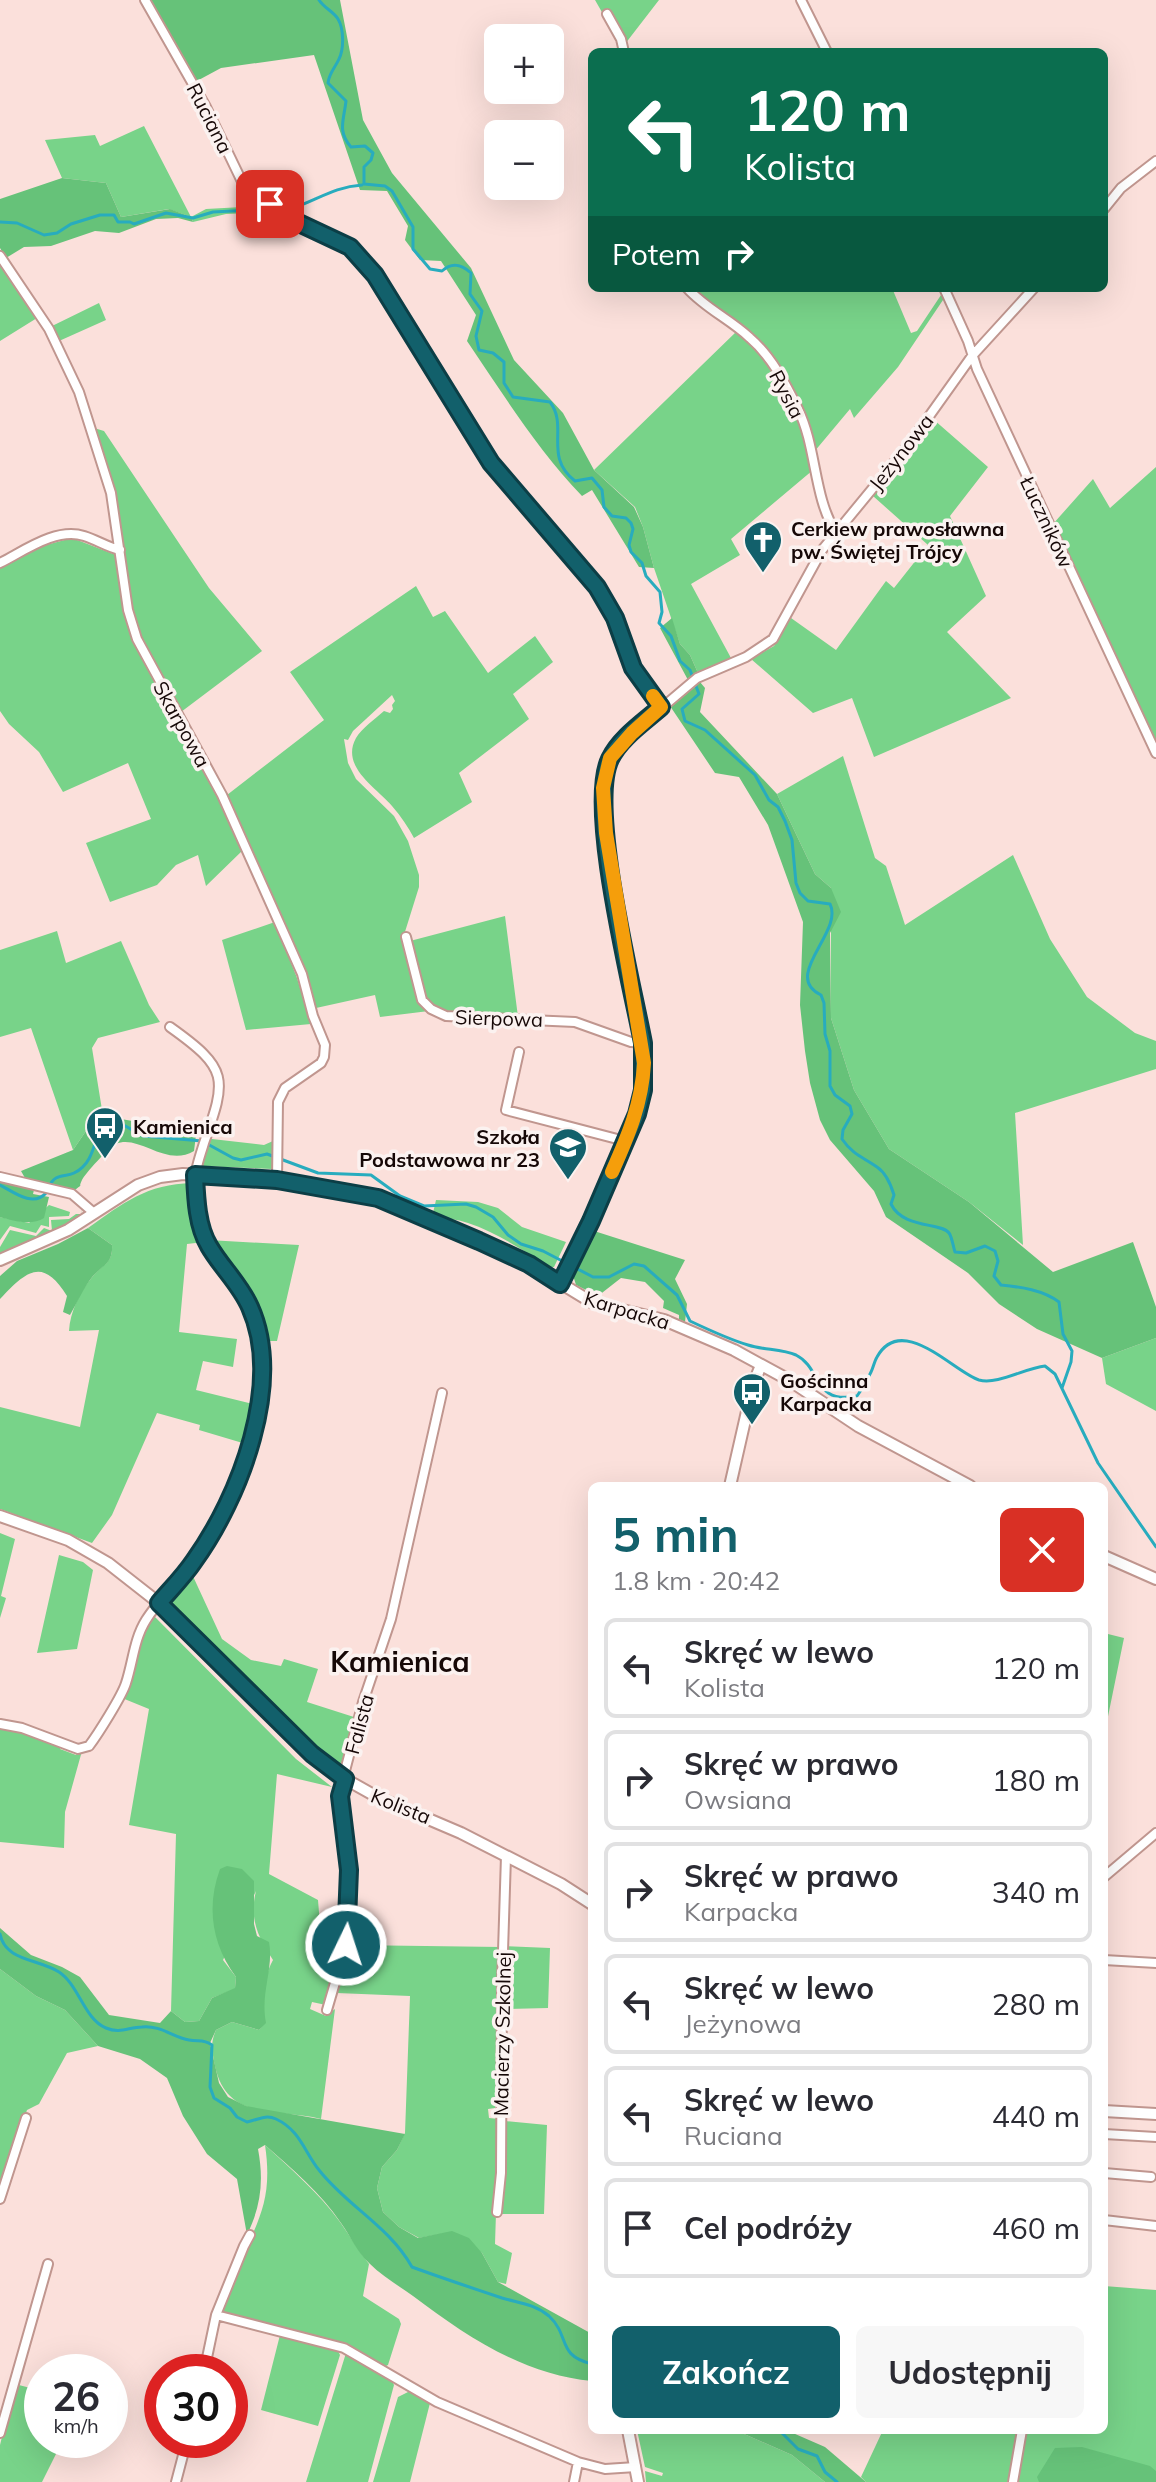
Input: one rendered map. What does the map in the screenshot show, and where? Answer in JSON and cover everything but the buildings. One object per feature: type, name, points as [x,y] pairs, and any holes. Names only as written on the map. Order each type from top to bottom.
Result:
[{"type":"street","name":"Ruciana","points":[[145,0],[206,107],[246,190],[284,216],[339,240],[369,267],[402,315],[491,463],[597,587],[615,618],[633,668],[661,707]]},
{"type":"street","points":[[801,0],[825,48]]},
{"type":"street","points":[[607,14],[623,48]]},
{"type":"street","points":[[1108,204],[1121,188],[1156,161]]},
{"type":"street","name":"Skarpowa","points":[[0,256],[49,329],[72,375],[111,493],[128,610],[137,639],[238,829],[302,974],[313,1016],[325,1045],[321,1063],[281,1093],[276,1111],[277,1180]]},
{"type":"street","name":"Rysia","points":[[691,292],[706,308],[749,336],[767,356],[784,383],[806,431],[826,514],[836,533]]},
{"type":"street","name":"Łuczników","points":[[946,292],[972,356],[1156,753]]},
{"type":"street","name":"Jeżynowa","points":[[560,1284],[625,1141],[641,1098],[643,1043],[606,833],[603,788],[610,758],[632,733],[697,678],[746,657],[773,639],[810,570],[836,533],[910,443],[972,356],[1030,292]]},
{"type":"street","points":[[0,563],[67,534],[88,537],[120,550]]},
{"type":"street","name":"Sierpowa","points":[[406,937],[422,1000],[431,1009],[446,1016],[575,1022],[631,1042],[643,1043]]},
{"type":"street","points":[[0,1724],[31,1731],[78,1749],[89,1746],[125,1687],[139,1633],[159,1603],[193,1563],[228,1501],[239,1476],[258,1412],[263,1374],[254,1315],[203,1234],[195,1175],[196,1161],[216,1113],[220,1090],[218,1075],[195,1044],[170,1027]]},
{"type":"street","points":[[519,1052],[506,1110],[625,1141]]},
{"type":"street","name":"Karpacka","points":[[0,1260],[68,1230],[150,1180],[169,1175],[277,1180],[350,1192],[392,1203],[529,1264],[593,1303],[664,1320],[761,1365],[953,1482]]},
{"type":"street","points":[[0,1177],[77,1197],[94,1213]]},
{"type":"street","points":[[731,1482],[753,1385],[761,1365]]},
{"type":"street","name":"Falista","points":[[327,2010],[344,1955],[348,1930],[349,1870],[340,1796],[363,1702],[391,1619],[442,1393]]},
{"type":"street","name":"Kolista","points":[[0,1516],[83,1547],[108,1563],[159,1603],[312,1754],[361,1790],[441,1823],[561,1884],[588,1901]]},
{"type":"street","points":[[1108,1558],[1156,1579]]},
{"type":"street","points":[[1108,1874],[1156,1833]]},
{"type":"street","name":"Macierzy Szkolnej","points":[[497,2212],[501,2173],[506,1856]]},
{"type":"street","points":[[1108,1960],[1156,1963]]},
{"type":"street","points":[[1108,2111],[1156,2114]]},
{"type":"street","points":[[0,2199],[26,2118]]},
{"type":"street","points":[[1108,2134],[1156,2137]]},
{"type":"street","points":[[1108,2173],[1151,2177]]},
{"type":"street","points":[[1108,2220],[1156,2226]]},
{"type":"street","points":[[208,2354],[216,2315],[250,2235]]},
{"type":"street","points":[[0,2433],[48,2264]]},
{"type":"street","points":[[216,2315],[344,2348],[437,2402],[578,2462],[605,2469],[636,2467]]},
{"type":"street","points":[[629,2434],[638,2482]]},
{"type":"street","points":[[1013,2482],[1021,2434]]},
{"type":"street","points":[[176,2482],[182,2458]]},
{"type":"street","points":[[574,2482],[578,2462]]},
{"type":"green space","points":[[148,0],[340,0],[363,120],[392,173],[471,268],[514,360],[563,413],[594,470],[634,507],[654,568],[639,567],[592,490],[582,496],[521,421],[467,341],[476,315],[441,261],[420,260],[405,240],[408,226],[387,191],[360,190],[314,55],[221,68],[195,82]]},
{"type":"green space","points":[[595,0],[659,0],[625,44],[608,11],[603,14]]},
{"type":"green space","points":[[144,126],[191,217],[169,209],[121,217],[106,183],[62,178],[45,140],[95,135],[100,146]]},
{"type":"green space","points":[[62,178],[106,183],[121,217],[170,209],[191,217],[193,222],[178,218],[156,219],[119,233],[95,231],[51,246],[24,247],[6,258],[0,248],[0,199]]},
{"type":"green space","points":[[263,206],[275,213],[274,217],[254,223],[251,213],[226,214],[193,222],[191,217],[206,209]]},
{"type":"green space","points":[[0,265],[37,318],[0,341]]},
{"type":"green space","points":[[696,292],[894,292],[911,333],[917,331],[943,292],[945,297],[898,367],[854,418],[850,409],[814,452],[769,355]]},
{"type":"green space","points":[[99,303],[106,320],[59,341],[50,327]]},
{"type":"green space","points":[[737,331],[765,358],[797,413],[813,470],[731,539],[740,555],[691,584],[731,658],[698,673],[690,655],[680,644],[635,507],[594,470]]},
{"type":"green space","points":[[933,419],[988,467],[950,516],[986,596],[947,632],[1011,698],[874,757],[852,698],[813,713],[751,659],[774,646],[791,618],[836,650],[886,581],[894,588],[928,545],[873,496]]},
{"type":"green space","points":[[94,428],[104,431],[209,588],[262,651],[181,712],[141,641],[136,625],[113,491]]},
{"type":"green space","points":[[1156,467],[1156,745],[1053,524],[1093,479],[1110,508]]},
{"type":"green space","points":[[72,538],[116,555],[127,620],[139,651],[219,797],[243,850],[206,886],[198,855],[176,865],[157,885],[110,902],[86,843],[151,819],[128,763],[63,792],[39,752],[9,724],[0,711],[0,567],[46,545]]},
{"type":"green space","points":[[416,586],[433,617],[445,611],[488,673],[535,636],[553,662],[513,694],[529,719],[459,773],[472,802],[414,838],[395,810],[362,776],[353,758],[352,749],[359,734],[384,711],[390,713],[393,709],[395,701],[392,695],[353,731],[348,740],[344,739],[348,763],[356,779],[394,816],[408,841],[419,875],[419,887],[404,935],[420,1001],[429,1011],[380,1017],[375,995],[316,1008],[304,968],[227,795],[324,720],[290,672]]},
{"type":"green space","points":[[672,618],[680,644],[690,655],[698,673],[688,680],[660,628]]},
{"type":"green space","points":[[700,682],[705,688],[700,712],[777,794],[815,874],[831,888],[841,912],[830,933],[831,1018],[854,1090],[889,1149],[969,1202],[1053,1272],[1133,1242],[1156,1307],[1156,1338],[1102,1358],[1037,1329],[999,1304],[968,1273],[886,1217],[874,1191],[830,1140],[820,1120],[805,1051],[800,1005],[803,922],[768,825],[739,777],[715,773],[670,706]]},
{"type":"green space","points":[[843,756],[875,858],[886,866],[905,925],[1013,855],[1050,939],[1087,997],[1135,1033],[1156,1041],[1156,1069],[1015,1113],[1023,1245],[969,1202],[889,1149],[854,1090],[831,1018],[831,888],[815,874],[777,794]]},
{"type":"green space","points":[[505,916],[518,1017],[452,1013],[430,1004],[424,996],[410,941]]},
{"type":"green space","points":[[275,922],[311,1024],[246,1030],[222,940]]},
{"type":"green space","points":[[57,931],[66,963],[121,941],[149,1005],[160,1022],[98,1038],[92,1048],[103,1116],[90,1125],[73,1150],[31,1028],[0,1037],[0,950]]},
{"type":"green space","points":[[103,1116],[192,1131],[196,1135],[194,1151],[173,1156],[125,1142],[108,1150],[75,1190],[25,1178],[21,1171],[73,1150],[90,1125]]},
{"type":"green space","points":[[210,1136],[212,1139],[264,1145],[273,1141],[272,1169],[199,1166]]},
{"type":"green space","points":[[0,1180],[34,1190],[33,1194],[49,1197],[44,1218],[28,1222],[0,1217]]},
{"type":"green space","points":[[192,1183],[204,1242],[187,1244],[179,1332],[237,1339],[233,1367],[203,1361],[196,1390],[257,1405],[246,1444],[199,1430],[200,1425],[157,1413],[112,1515],[92,1543],[0,1509],[0,1407],[80,1427],[99,1330],[69,1331],[70,1324],[80,1295],[109,1260],[112,1251],[112,1245],[88,1228],[136,1196],[162,1187]]},
{"type":"green space","points":[[436,1200],[478,1202],[498,1208],[522,1227],[566,1242],[554,1267],[551,1267],[489,1232],[433,1213]]},
{"type":"green space","points":[[49,1205],[70,1212],[69,1216],[49,1217],[49,1227],[41,1225],[36,1233],[10,1226],[0,1240],[0,1217],[29,1223]]},
{"type":"green space","points":[[82,1207],[81,1216],[65,1226],[0,1254],[0,1247],[10,1230],[36,1236],[44,1228],[52,1231],[51,1220],[69,1219],[81,1214]]},
{"type":"green space","points":[[88,1228],[112,1245],[111,1256],[90,1280],[70,1315],[63,1312],[67,1296],[50,1276],[42,1272],[27,1275],[0,1299],[0,1276],[17,1261]]},
{"type":"green space","points":[[591,1230],[685,1260],[675,1279],[687,1304],[685,1322],[679,1319],[679,1315],[663,1308],[664,1301],[645,1282],[621,1278],[598,1296],[576,1285],[572,1272]]},
{"type":"green space","points":[[208,1240],[299,1245],[277,1341],[270,1341],[266,1367],[261,1330],[250,1300]]},
{"type":"green space","points":[[1156,1338],[1156,1411],[1106,1384],[1102,1358]]},
{"type":"green space","points":[[0,1533],[15,1539],[1,1596],[6,1598],[0,1618]]},
{"type":"green space","points":[[59,1555],[83,1562],[93,1570],[77,1649],[37,1653]]},
{"type":"green space","points":[[191,1572],[222,1639],[251,1660],[281,1666],[284,1659],[318,1669],[307,1702],[357,1718],[344,1762],[338,1765],[333,1763],[174,1608],[171,1596]]},
{"type":"green space","points":[[154,1616],[296,1759],[332,1787],[277,1774],[269,1874],[318,1900],[322,1950],[341,1955],[326,2005],[312,2002],[310,2009],[326,2016],[335,2009],[321,2119],[271,2112],[242,2104],[230,2096],[221,2084],[215,2066],[212,2048],[216,2030],[232,2022],[259,2030],[265,2023],[264,1991],[273,1960],[256,1927],[256,1891],[223,1960],[236,1977],[235,1989],[212,1998],[199,2021],[185,2022],[171,2011],[176,1834],[129,1825],[149,1709],[122,1698],[139,1643]]},
{"type":"green space","points":[[1108,1634],[1124,1638],[1108,1716]]},
{"type":"green space","points":[[0,1726],[61,1744],[60,1749],[76,1755],[82,1751],[65,1812],[64,1848],[0,1842]]},
{"type":"green space","points":[[227,1866],[242,1869],[254,1881],[254,1924],[257,1936],[269,1942],[270,1952],[266,2023],[259,2030],[232,2022],[216,2030],[210,2043],[219,2083],[228,2097],[246,2106],[405,2134],[397,2150],[382,2167],[377,2188],[383,2212],[399,2227],[418,2238],[452,2231],[469,2238],[482,2253],[498,2282],[588,2332],[588,2380],[543,2371],[497,2351],[391,2281],[365,2259],[315,2191],[265,2145],[258,2149],[260,2193],[247,2235],[237,2179],[207,2154],[183,2116],[167,2078],[140,2059],[98,2046],[65,2010],[36,1996],[0,1969],[0,1928],[31,1955],[80,1977],[109,2015],[160,2023],[171,2011],[185,2022],[199,2021],[212,1998],[235,1988],[236,1977],[221,1952],[214,1925],[213,1897],[220,1869]]},
{"type":"green space","points":[[349,1945],[501,1947],[499,2097],[495,2108],[488,2109],[489,2118],[499,2119],[495,2244],[512,2253],[506,2284],[498,2282],[482,2253],[452,2232],[419,2238],[399,2227],[383,2212],[377,2188],[382,2167],[397,2150],[405,2133],[410,1996],[337,1993]]},
{"type":"green space","points":[[505,1946],[550,1948],[548,2008],[504,2009]]},
{"type":"green space","points":[[0,1969],[36,1996],[65,2010],[98,2046],[67,2053],[39,2104],[27,2110],[0,2190]]},
{"type":"green space","points":[[504,2121],[547,2125],[544,2214],[499,2214]]},
{"type":"green space","points":[[265,2145],[323,2201],[369,2264],[363,2296],[399,2319],[401,2324],[388,2365],[384,2367],[344,2344],[222,2313],[265,2199]]},
{"type":"green space","points":[[1108,2286],[1156,2290],[1156,2482],[1016,2482],[1024,2434],[1108,2434]]},
{"type":"green space","points":[[280,2335],[338,2351],[340,2355],[318,2426],[261,2410]]},
{"type":"green space","points":[[346,2353],[394,2385],[368,2482],[306,2482]]},
{"type":"green space","points":[[15,2384],[24,2386],[24,2458],[54,2458],[42,2482],[0,2482],[0,2445]]},
{"type":"green space","points":[[410,2391],[430,2403],[410,2482],[373,2482],[398,2397]]},
{"type":"green space","points":[[638,2434],[744,2434],[792,2455],[825,2482],[646,2482],[645,2471],[662,2476],[663,2473],[645,2467]]},
{"type":"green space","points":[[744,2434],[795,2434],[825,2447],[866,2482],[825,2482],[792,2455]]},
{"type":"green space","points":[[881,2434],[1019,2434],[1009,2482],[866,2482],[861,2477]]},
{"type":"green space","points":[[1082,2447],[1150,2466],[1156,2471],[1156,2482],[1039,2482],[1037,2477],[1055,2448]]},
{"type":"waterway","points":[[319,0],[336,16],[341,28],[341,55],[328,83],[346,101],[342,125],[344,136],[351,147],[365,146],[373,153],[364,167],[364,184],[385,186],[392,191],[413,227],[413,249],[430,269],[442,271],[456,265],[471,273],[470,294],[482,311],[476,336],[479,350],[493,353],[504,362],[504,383],[513,397],[550,402],[557,421],[560,462],[566,471],[575,481],[592,478],[602,490],[604,507],[612,516],[626,518],[631,523],[631,552],[642,563],[646,576],[660,592],[662,612],[659,623],[671,636],[680,661],[690,670],[699,694],[682,709],[685,721],[705,730],[755,775],[785,821],[792,840],[796,883],[800,893],[808,901],[830,904],[832,915],[829,927],[810,965],[808,977],[810,987],[821,995],[824,1003],[825,1034],[830,1051],[830,1086],[835,1095],[850,1106],[852,1114],[843,1130],[842,1139],[854,1152],[883,1172],[894,1195],[891,1204],[904,1218],[945,1230],[950,1235],[955,1252],[966,1253],[985,1246],[995,1251],[998,1261],[994,1276],[1001,1285],[1039,1292],[1059,1302],[1063,1334],[1072,1351],[1062,1388]]},
{"type":"waterway","points":[[287,210],[342,189],[362,185]]},
{"type":"waterway","points":[[0,222],[17,223],[44,235],[57,233],[71,224],[100,215],[114,215],[118,222],[134,224],[166,213],[193,218],[213,212],[270,209]]},
{"type":"waterway","points":[[0,1185],[29,1199],[41,1197],[54,1180],[74,1173],[85,1164],[101,1125],[120,1123],[143,1136],[202,1141],[241,1160],[267,1154],[318,1173],[371,1175],[400,1196],[424,1206],[466,1204],[476,1207],[493,1217],[508,1235],[521,1244],[543,1251],[593,1277],[609,1277],[634,1264],[644,1266],[677,1295],[690,1321],[741,1343],[796,1355],[810,1368],[825,1390],[833,1395],[857,1396],[877,1357],[888,1345],[900,1341],[928,1349],[979,1380],[995,1380],[1045,1366],[1055,1374],[1098,1463],[1156,1547]]},
{"type":"waterway","points":[[0,1934],[9,1950],[66,1978],[98,2024],[116,2030],[155,2028],[212,2045],[210,2087],[214,2098],[247,2122],[272,2118],[291,2129],[330,2183],[392,2240],[412,2267],[538,2309],[556,2324],[573,2356],[588,2363]]},
{"type":"waterway","points":[[783,2434],[798,2449],[817,2456],[825,2472],[837,2482]]},
{"type":"slow traffic","points":[[612,1172],[637,1114],[643,1090],[644,1063],[643,1043],[614,889],[603,788],[610,758],[661,707],[653,696]]},
{"type":"place","name":"Cerkiew prawosławna pw. Świętej Trójcy","points":[[763,574]]},
{"type":"place","name":"Kamienica","points":[[105,1160]]},
{"type":"place","name":"Szkoła Podstawowa nr 23","points":[[568,1181]]},
{"type":"place","name":"Gościnna Karpacka","points":[[752,1426]]},
{"type":"district","name":"Kamienica","points":[[400,1661]]},
{"type":"route","points":[[270,204],[284,216],[350,247],[375,275],[491,463],[597,587],[615,618],[633,668],[661,707],[610,758],[603,788],[614,889],[643,1043],[643,1090],[637,1114],[560,1284],[529,1264],[378,1198],[277,1180],[195,1175],[203,1234],[207,1245],[240,1289],[254,1315],[263,1374],[258,1412],[239,1476],[228,1501],[193,1563],[159,1603],[312,1754],[345,1779],[340,1796],[349,1870],[346,1945]]}]
